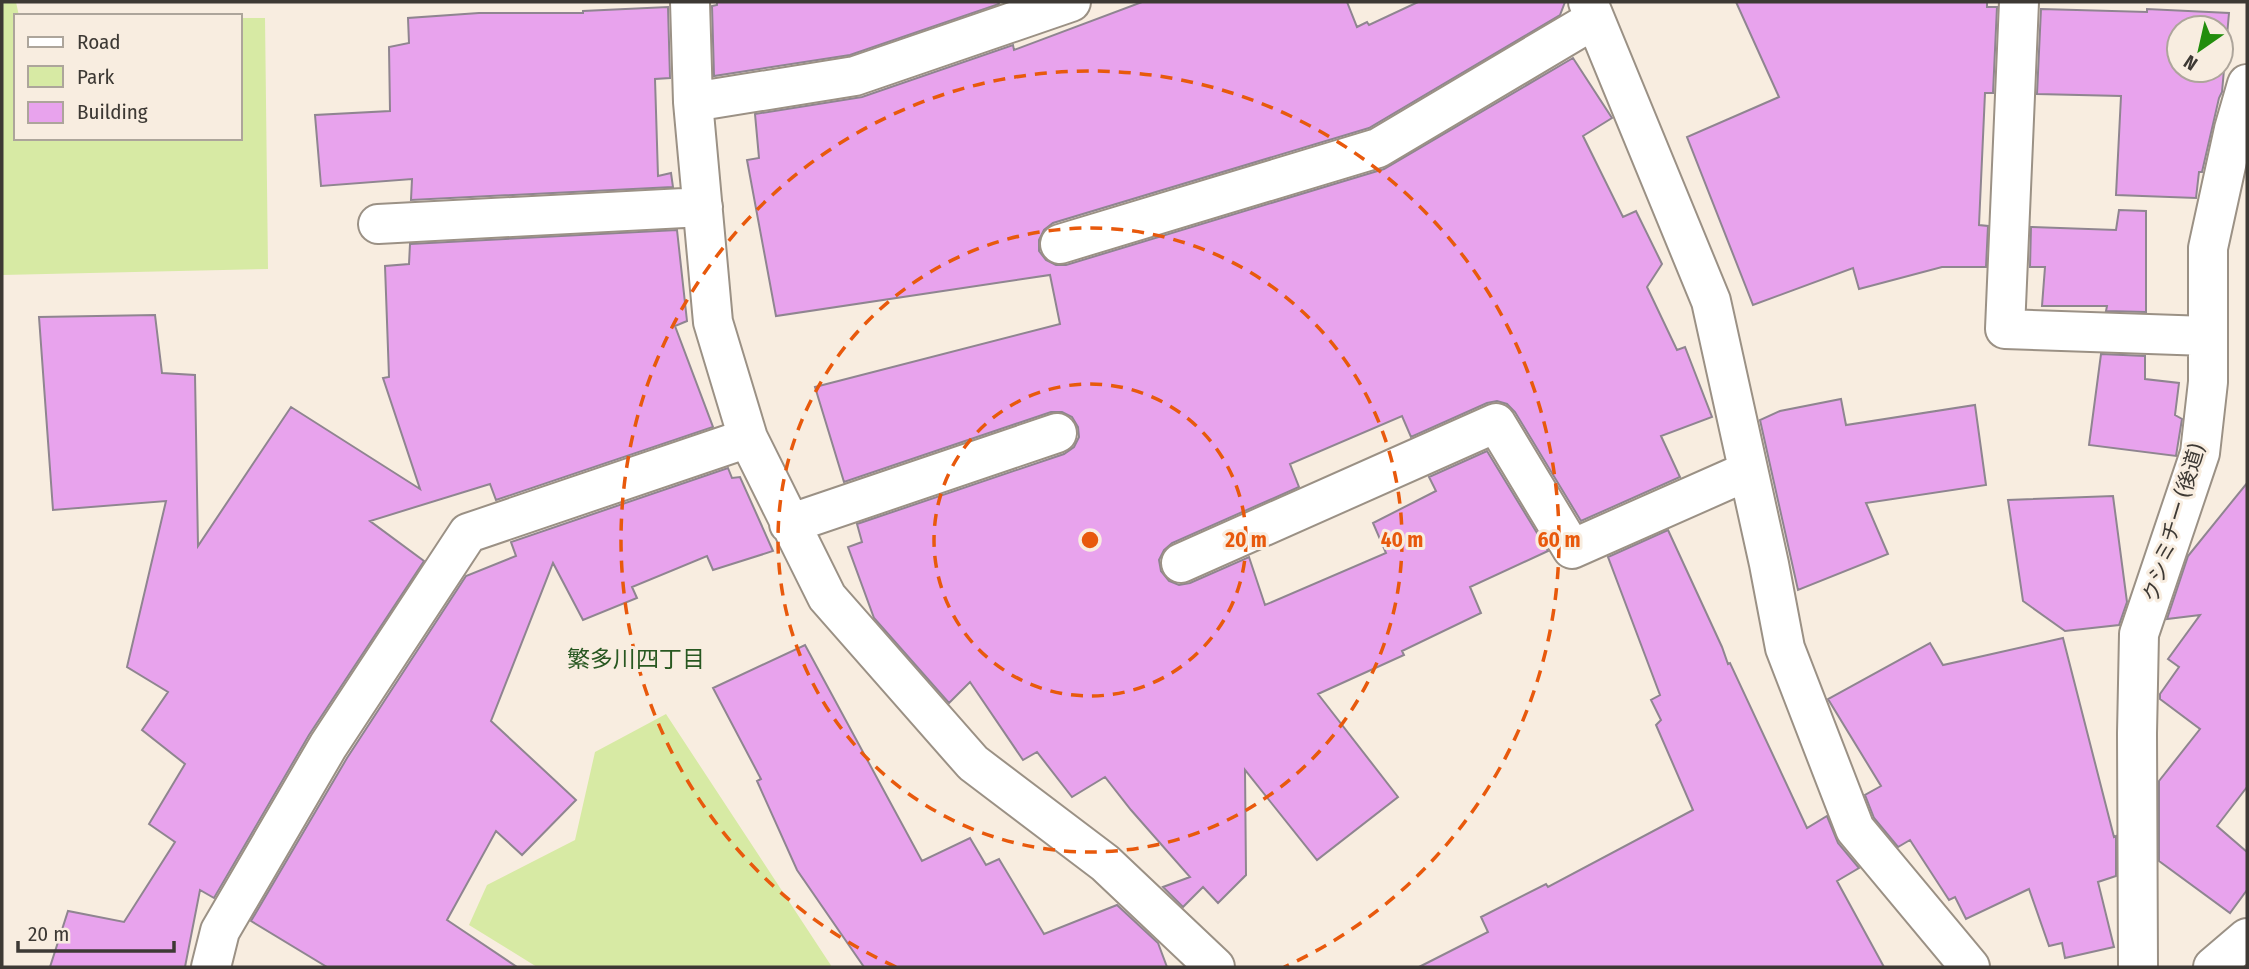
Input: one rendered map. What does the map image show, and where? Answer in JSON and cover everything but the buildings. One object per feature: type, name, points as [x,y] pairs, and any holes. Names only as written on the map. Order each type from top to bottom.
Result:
[{"type":"street","points":[[690,2],[693,102],[713,322],[748,438],[827,597],[973,764],[1105,863],[1215,967]]},
{"type":"street","points":[[693,102],[855,76],[1071,2]]},
{"type":"street","points":[[2019,2],[2005,329],[2207,336]]},
{"type":"street","points":[[1060,244],[1378,148],[1592,10],[1711,301],[1785,648],[1855,829],[1970,967]]},
{"type":"street","name":"クシミチー (後道)","points":[[2138,967],[2139,635],[2200,453],[2208,382],[2208,248],[2247,83]]},
{"type":"street","points":[[378,224],[703,208]]},
{"type":"street","points":[[1181,563],[1496,423],[1572,549],[1748,471]]},
{"type":"street","points":[[789,524],[1057,433]]},
{"type":"street","points":[[211,967],[220,931],[328,746],[468,533],[748,438]]},
{"type":"street","points":[[2213,967],[2247,938]]},
{"type":"green space","points":[[2,2],[16,2],[19,14],[14,14],[14,140],[242,140],[242,18],[265,18],[268,269],[2,275]]},
{"type":"green space","points":[[666,714],[832,967],[537,967],[469,925],[487,885],[575,840],[595,752]]},
{"type":"district","name":"繁多川四丁目","points":[[636,659]]}]
